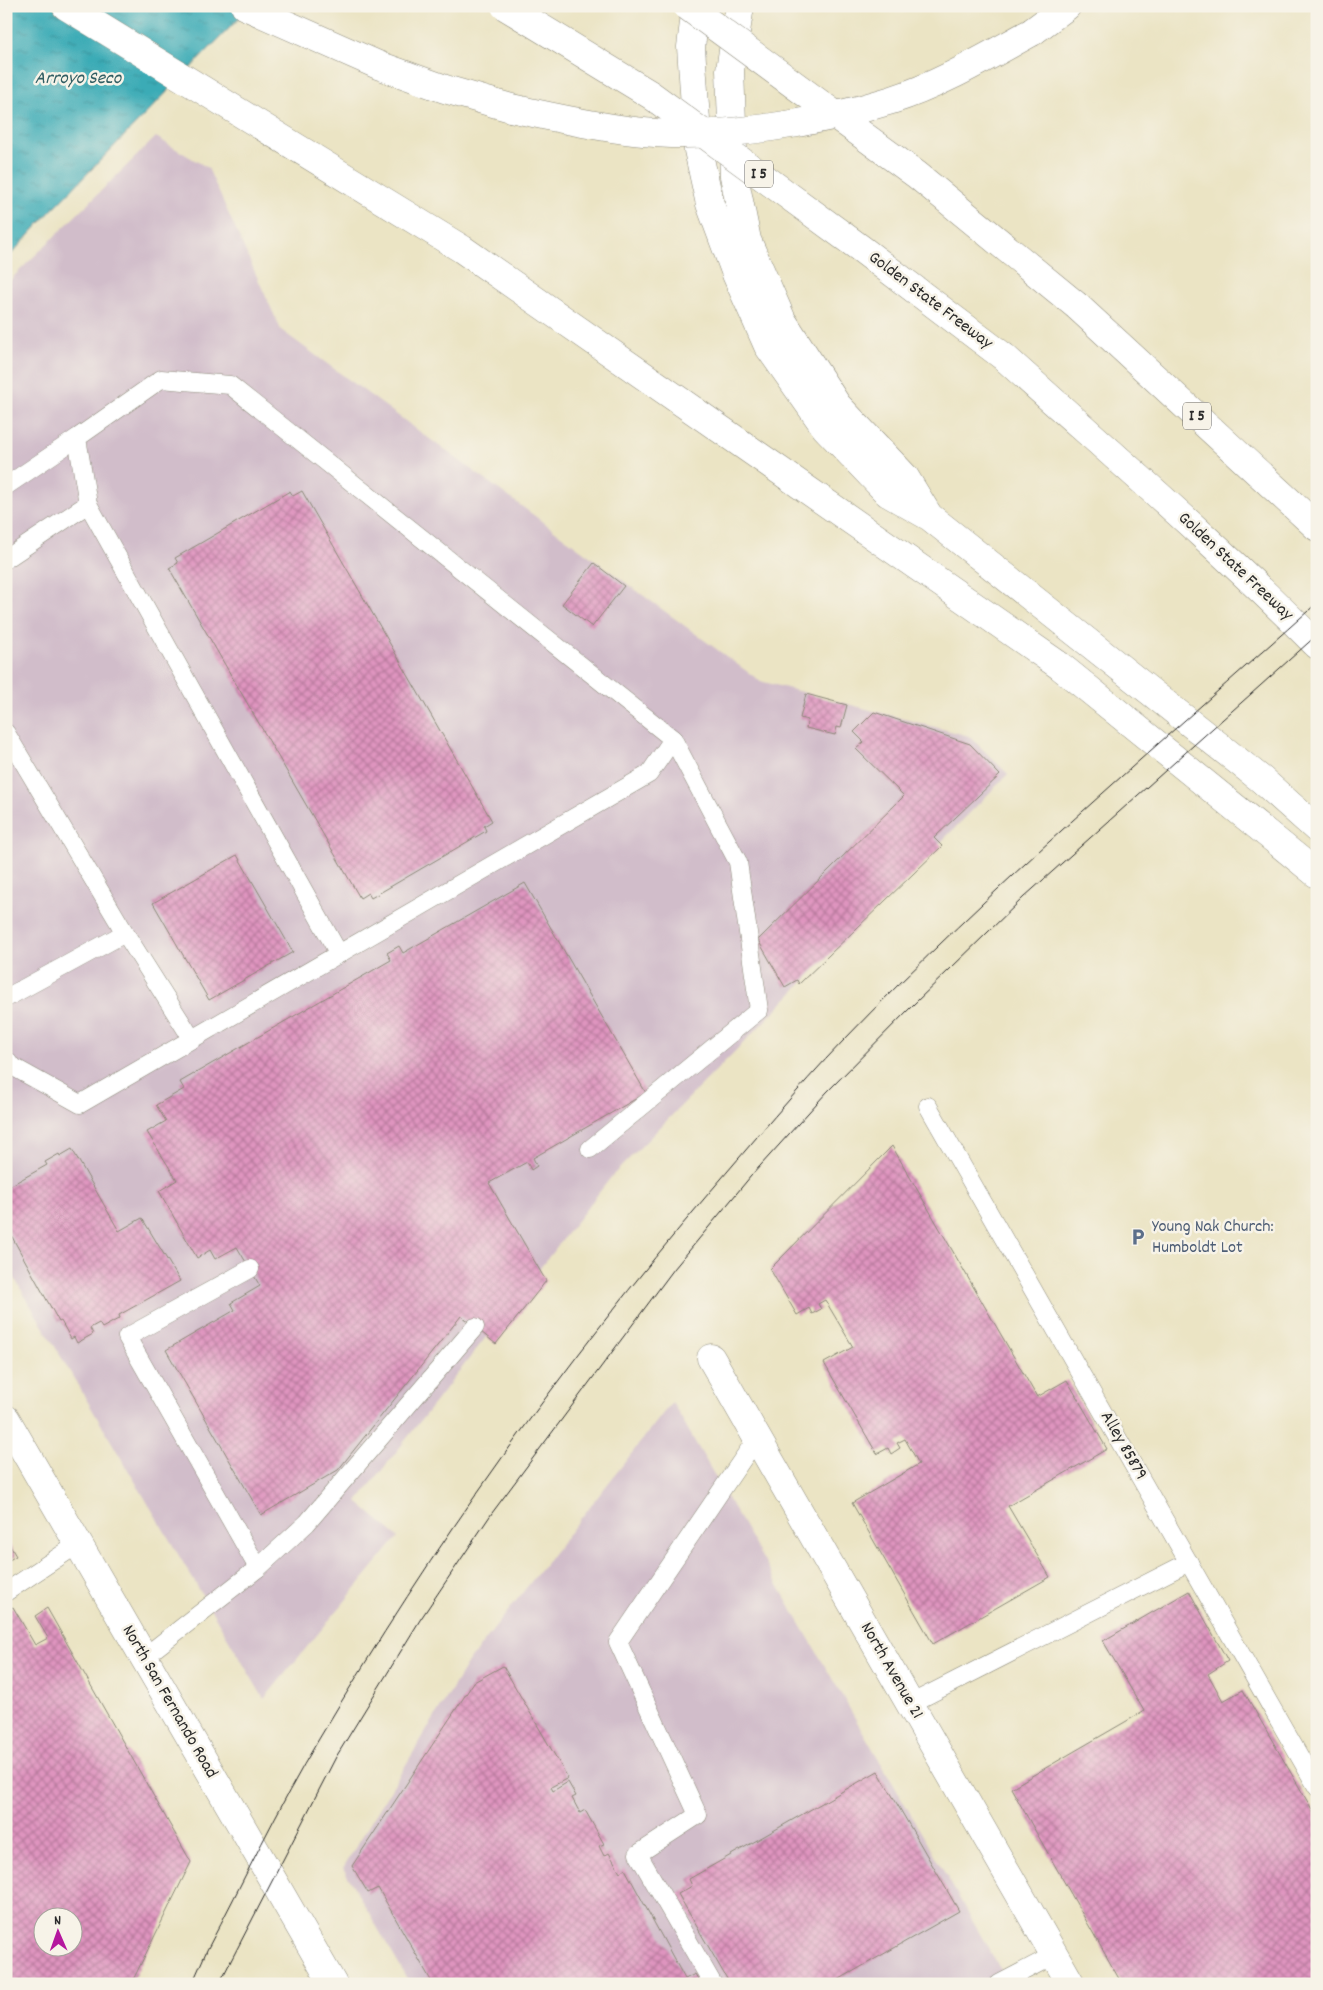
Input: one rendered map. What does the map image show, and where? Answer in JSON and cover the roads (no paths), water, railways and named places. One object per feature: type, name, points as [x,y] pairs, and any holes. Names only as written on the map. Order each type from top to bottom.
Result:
[{"type":"main road","points":[[66,6],[462,249],[1060,666],[1317,874]]},
{"type":"main road","points":[[245,6],[378,65],[454,92],[572,122],[636,131],[685,133],[776,126],[825,118],[894,100],[950,75],[1032,32],[1067,6]]},
{"type":"main road","name":"Golden State Freeway","points":[[505,6],[652,95],[860,248],[1004,358],[1204,536],[1317,645]]},
{"type":"main road","name":"I 5","points":[[687,6],[917,175],[1077,306],[1317,527]]},
{"type":"main road","points":[[696,6],[691,47],[698,150],[710,204],[736,274],[768,346],[826,427],[888,493],[930,517],[1262,780],[1317,829]]},
{"type":"main road","points":[[740,6],[731,80],[734,176],[747,240],[782,320],[837,405],[904,478],[930,517]]},
{"type":"main road","name":"North Avenue 21","points":[[711,1358],[1071,1984]]},
{"type":"main road","name":"North San Fernando Road","points":[[6,1419],[333,1984]]},
{"type":"lane","points":[[6,486],[161,379],[230,385],[673,739],[738,862],[759,1010],[590,1149]]},
{"type":"lane","points":[[77,438],[88,504],[339,954]]},
{"type":"lane","points":[[6,559],[88,504]]},
{"type":"lane","points":[[6,733],[192,1040]]},
{"type":"lane","points":[[7,1063],[80,1104],[649,774],[673,739]]},
{"type":"lane","points":[[6,998],[126,933]]},
{"type":"lane","name":"Alley 85879","points":[[928,1106],[1317,1787]]},
{"type":"lane","points":[[250,1269],[127,1337],[258,1568]]},
{"type":"lane","points":[[143,1658],[258,1568],[307,1524],[476,1327]]},
{"type":"lane","points":[[714,1984],[638,1854],[698,1815],[618,1642],[757,1438]]},
{"type":"lane","points":[[6,1592],[23,1583],[78,1544]]},
{"type":"lane","points":[[910,1704],[1188,1562]]},
{"type":"lane","points":[[999,1984],[1054,1955]]},
{"type":"water","name":"Arroyo Seco","points":[[6,6],[251,6],[50,212],[6,260]]},
{"type":"tram line","points":[[192,1984],[207,1950],[289,1791],[362,1667],[502,1458],[602,1323],[709,1193],[808,1078],[843,1041],[957,927],[1016,872],[1317,603]]},
{"type":"tram line","points":[[219,1984],[336,1757],[420,1620],[492,1513],[674,1269],[751,1176],[827,1092],[914,1004],[1024,897],[1317,635]]},
{"type":"place","name":"Young Nak Church: Humboldt Lot","points":[[1138,1237]]}]
